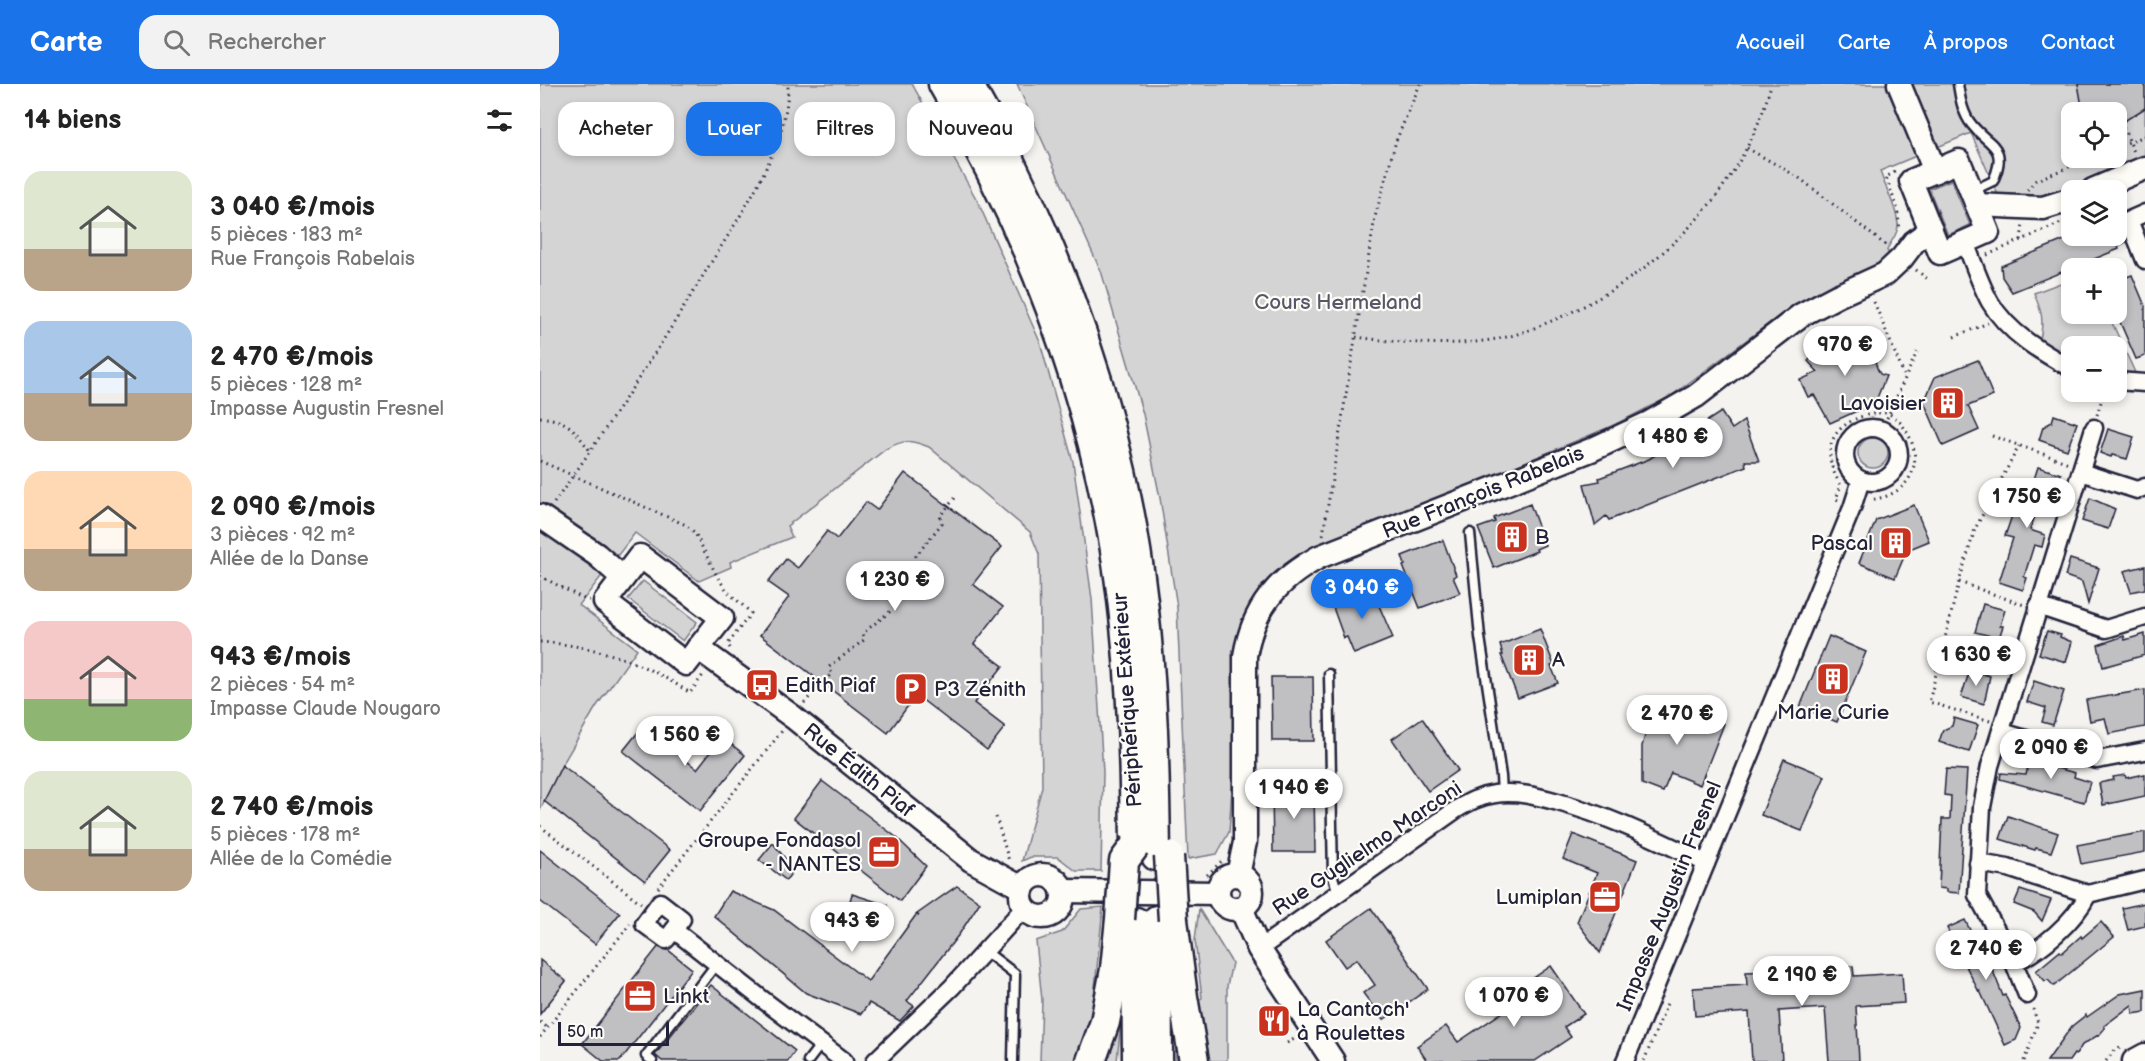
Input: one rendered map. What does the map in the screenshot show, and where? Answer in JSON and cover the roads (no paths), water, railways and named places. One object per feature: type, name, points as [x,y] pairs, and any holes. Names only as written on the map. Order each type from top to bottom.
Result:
[{"type":"highway","name":"Périphérique Extérieur","points":[[943,84],[990,170],[1027,248],[1068,357],[1094,450],[1114,545],[1123,609],[1131,705],[1153,853]]},
{"type":"highway","points":[[968,84],[1010,162],[1044,235],[1076,316],[1101,392],[1121,472],[1139,568],[1149,655],[1154,751],[1153,853],[1146,920],[1137,1061]]},
{"type":"highway","points":[[1153,853],[1124,861],[1146,920],[1183,997],[1194,1061]]},
{"type":"highway","points":[[1091,1061],[1105,1022],[1115,969],[1146,920]]},
{"type":"highway","points":[[1146,920],[1158,1061]]},
{"type":"street","points":[[1899,84],[1935,171]]},
{"type":"street","points":[[1959,161],[1974,198],[1988,232],[1940,253],[1911,181],[1959,161]]},
{"type":"street","points":[[2117,180],[2143,169]]},
{"type":"street","points":[[1974,198],[2043,208],[2061,203]]},
{"type":"street","points":[[2145,213],[2129,220],[2145,260]]},
{"type":"street","name":"Rue François Rabelais","points":[[1233,865],[1245,842],[1245,656],[1247,643],[1258,614],[1282,581],[1301,566],[1319,557],[1591,450],[1649,423],[1696,396],[1801,315],[1885,274],[1902,258],[1914,242],[1931,230]]},
{"type":"street","points":[[1965,243],[1990,302],[2008,324],[2028,342],[2061,362]]},
{"type":"street","points":[[2127,382],[2145,383]]},
{"type":"street","points":[[1885,422],[1898,446],[1897,466],[1893,473],[1885,479],[1872,482],[1861,480],[1853,475],[1846,465],[1847,443],[1860,430],[1885,422]]},
{"type":"street","points":[[2027,994],[1977,895],[1982,807],[1990,766],[2094,428]]},
{"type":"street","points":[[2082,470],[2137,490],[2145,487]]},
{"type":"street","name":"Impasse Augustin Fresnel","points":[[1625,1061],[1861,480]]},
{"type":"street","points":[[546,512],[623,578]]},
{"type":"street","points":[[640,556],[722,618],[686,664],[605,602],[623,578],[640,556]]},
{"type":"street","points":[[2037,608],[2106,628],[2145,617]]},
{"type":"street","name":"Rue Édith Piaf","points":[[698,648],[793,717],[971,860],[1023,898]]},
{"type":"street","points":[[2002,728],[2097,760],[2145,751]]},
{"type":"street","name":"Rue Guglielmo Marconi","points":[[1259,949],[1471,800],[1502,793],[1532,795],[1586,810],[1642,832],[1706,863]]},
{"type":"street","points":[[1978,862],[2008,868],[2088,894],[2145,880]]},
{"type":"street","points":[[1062,891],[1210,886],[1218,888],[1233,865],[1248,880],[1252,890],[1250,901],[1241,908],[1230,909],[1210,886]]},
{"type":"street","points":[[881,1059],[985,951],[1023,898],[1030,878],[1043,874],[1055,879],[1062,891],[1060,905],[1050,915],[1036,916],[1023,898]]},
{"type":"street","points":[[2013,963],[2032,954],[2081,909],[2088,894]]},
{"type":"street","points":[[648,909],[660,902],[682,919],[674,930],[844,1061]]},
{"type":"street","points":[[1241,908],[1259,949],[1334,1061]]},
{"type":"street","points":[[2134,1061],[2145,1055]]},
{"type":"lane","points":[[1958,84],[1968,120],[1990,141],[1998,154],[1998,170],[1993,182],[1974,198]]},
{"type":"lane","points":[[1470,533],[1480,637],[1502,793]]},
{"type":"lane","points":[[1329,674],[1333,877],[1338,893]]},
{"type":"lane","points":[[985,951],[1015,974],[1013,1061]]},
{"type":"lane","points":[[652,1061],[646,1056],[717,963]]},
{"type":"lane","points":[[808,1061],[821,1044]]},
{"type":"place","name":"Lavoisier","points":[[1948,403]]},
{"type":"place","name":"B","points":[[1512,537]]},
{"type":"place","name":"Pascal","points":[[1896,543]]},
{"type":"place","name":"A","points":[[1529,660]]},
{"type":"place","name":"Marie Curie","points":[[1833,679]]},
{"type":"place","name":"Edith Piaf","points":[[762,685]]},
{"type":"place","name":"P3 Zénith","points":[[911,689]]},
{"type":"place","name":"Groupe Fondasol - NANTES","points":[[884,852]]},
{"type":"place","name":"Lumiplan","points":[[1605,897]]},
{"type":"place","name":"Linkt","points":[[640,996]]},
{"type":"place","name":"La Cantoch' à Roulettes","points":[[1274,1021]]},
{"type":"park label","name":"Cours Hermeland","points":[[1338,302]]}]
